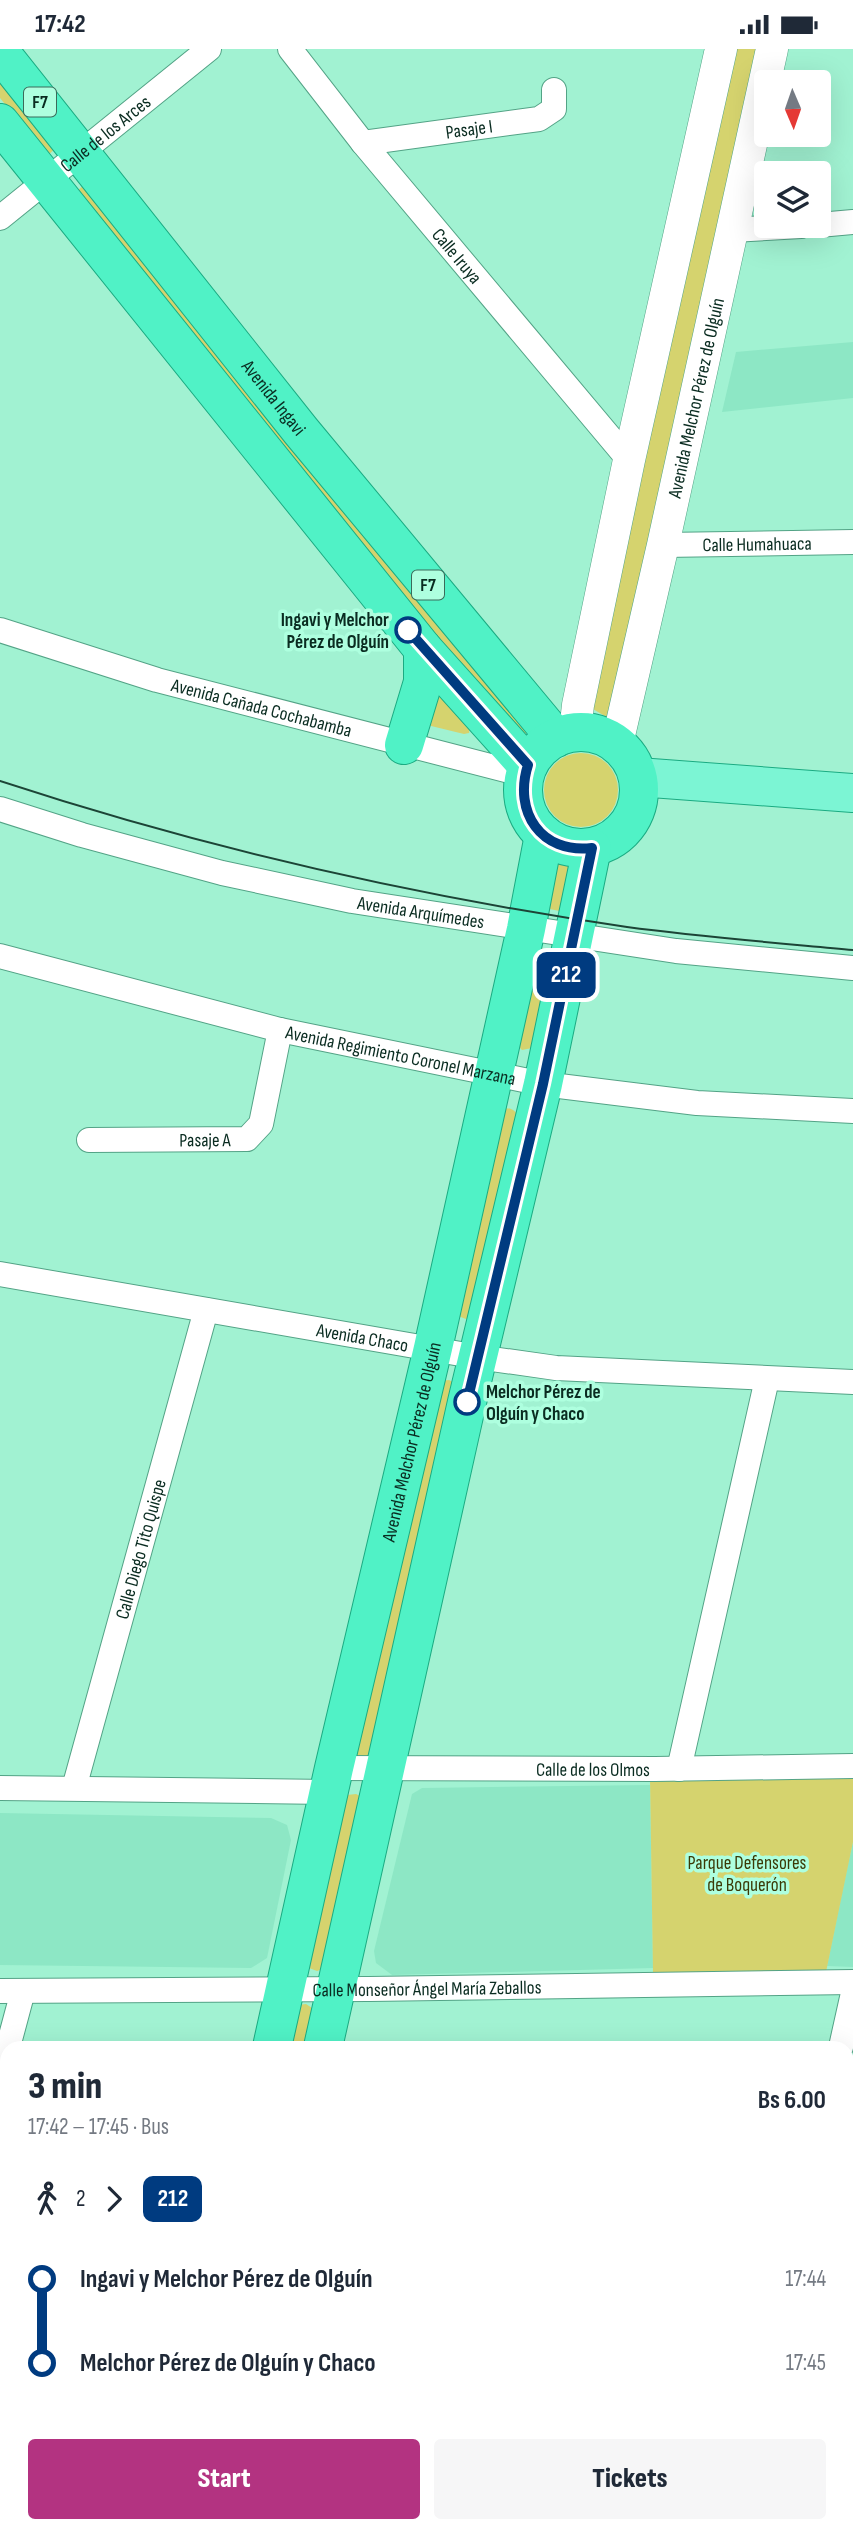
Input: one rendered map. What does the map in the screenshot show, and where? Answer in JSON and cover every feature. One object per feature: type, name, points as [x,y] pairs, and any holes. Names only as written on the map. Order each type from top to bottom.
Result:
[{"type":"highway","name":"Avenida Ingavi","points":[[0,52],[301,431],[565,735]]},
{"type":"highway","name":"F7","points":[[0,123],[45,181]]},
{"type":"highway","points":[[45,181],[423,649],[526,770]]},
{"type":"highway","points":[[404,745],[423,682],[423,649]]},
{"type":"highway","points":[[565,735],[599,735],[617,744],[631,759],[638,790],[633,818],[621,834],[592,848],[566,847],[544,835],[531,820],[523,790],[526,770],[539,750],[565,735]]},
{"type":"highway","name":"Avenida Melchor Pérez de Olguín","points":[[273,2041],[331,1780],[433,1348],[526,929],[544,835]]},
{"type":"highway","points":[[324,2041],[478,1357],[543,1084],[592,848]]},
{"type":"main road","points":[[638,790],[853,793]]},
{"type":"main road","points":[[638,790],[853,816]]},
{"type":"street","name":"Calle de los Arces","points":[[0,218],[209,49]]},
{"type":"street","name":"Calle Iruya","points":[[290,49],[363,143],[629,460]]},
{"type":"street","points":[[565,735],[578,705],[629,460],[721,49]]},
{"type":"street","name":"Avenida Melchor Pérez de Olguín","points":[[617,744],[772,49]]},
{"type":"street","name":"Pasaje I","points":[[363,143],[538,119],[554,109],[554,90]]},
{"type":"street","points":[[831,224],[853,222]]},
{"type":"street","points":[[732,230],[754,229]]},
{"type":"street","name":"Calle Humahuaca","points":[[663,545],[853,542]]},
{"type":"street","name":"Avenida Cañada Cochabamba","points":[[0,630],[157,680],[404,745],[526,770]]},
{"type":"street","name":"Avenida Arquímedes","points":[[0,809],[82,835],[222,873],[352,901],[676,951],[853,968]]},
{"type":"street","name":"Avenida Regimiento Coronel Marzana","points":[[0,957],[281,1030],[543,1084],[697,1103],[853,1111]]},
{"type":"street","name":"Pasaje A","points":[[89,1140],[247,1139],[261,1125],[281,1030]]},
{"type":"street","name":"Avenida Chaco","points":[[0,1274],[478,1357],[556,1368],[853,1382]]},
{"type":"street","name":"Calle Diego Tito Quispe","points":[[74,1788],[206,1310]]},
{"type":"street","points":[[679,1769],[766,1379]]},
{"type":"street","name":"Calle de los Olmos","points":[[0,1788],[331,1780],[385,1768],[679,1769],[853,1766]]},
{"type":"street","name":"Calle Monseñor Ángel María Zeballos","points":[[11,1991],[853,1982]]},
{"type":"street","points":[[8,2041],[11,1991]]},
{"type":"street","points":[[842,2041],[853,1993]]},
{"type":"shaded area","points":[[853,342],[853,398],[722,412],[736,352]]},
{"type":"shaded area","points":[[650,1785],[653,1968],[392,1975],[376,1963],[374,1951],[412,1794],[422,1788]]},
{"type":"shaded area","points":[[0,1813],[271,1818],[287,1825],[291,1840],[267,1958],[251,1968],[0,1965]]},
{"type":"shaded area","points":[[853,1842],[853,1967],[827,1966],[847,1869]]},
{"type":"green space","points":[[736,49],[757,49],[610,719],[586,705],[641,479]]},
{"type":"green space","points":[[0,74],[58,146],[47,156],[0,98]]},
{"type":"green space","points":[[85,184],[538,727],[513,740],[76,192]]},
{"type":"green space","points":[[438,691],[470,727],[469,733],[427,725]]},
{"type":"green space","points":[[574,753],[588,753],[602,759],[612,769],[618,790],[612,811],[602,821],[588,827],[574,827],[560,821],[550,811],[544,797],[544,783],[550,769],[560,759]]},
{"type":"green space","points":[[561,859],[569,861],[574,870],[565,912],[544,908],[551,864]]},
{"type":"green space","points":[[534,947],[555,951],[532,1048],[522,1050],[515,1043]]},
{"type":"green space","points":[[501,1108],[512,1110],[519,1118],[473,1317],[466,1319],[458,1316]]},
{"type":"green space","points":[[449,1380],[455,1383],[371,1758],[357,1757],[353,1746],[440,1381]]},
{"type":"green space","name":"Parque Defensores de Boquerón","points":[[853,1773],[853,1842],[826,1972],[653,1974],[650,1778]]},
{"type":"green space","points":[[356,1794],[362,1797],[323,1969],[317,1971],[309,1968],[347,1795]]},
{"type":"green space","points":[[306,2004],[312,2008],[309,2041],[287,2041],[298,2005]]},
{"type":"tram line","points":[[0,781],[154,828],[310,867],[468,901],[627,927],[853,950]]},
{"type":"bus line","name":"212","points":[[408,630],[528,765],[523,796],[528,815],[536,827],[560,845],[592,848],[543,1084],[467,1402]]},
{"type":"place","name":"Ingavi y Melchor Pérez de Olguín","points":[[408,630]]},
{"type":"place","name":"Melchor Pérez de Olguín y Chaco","points":[[467,1402]]}]
